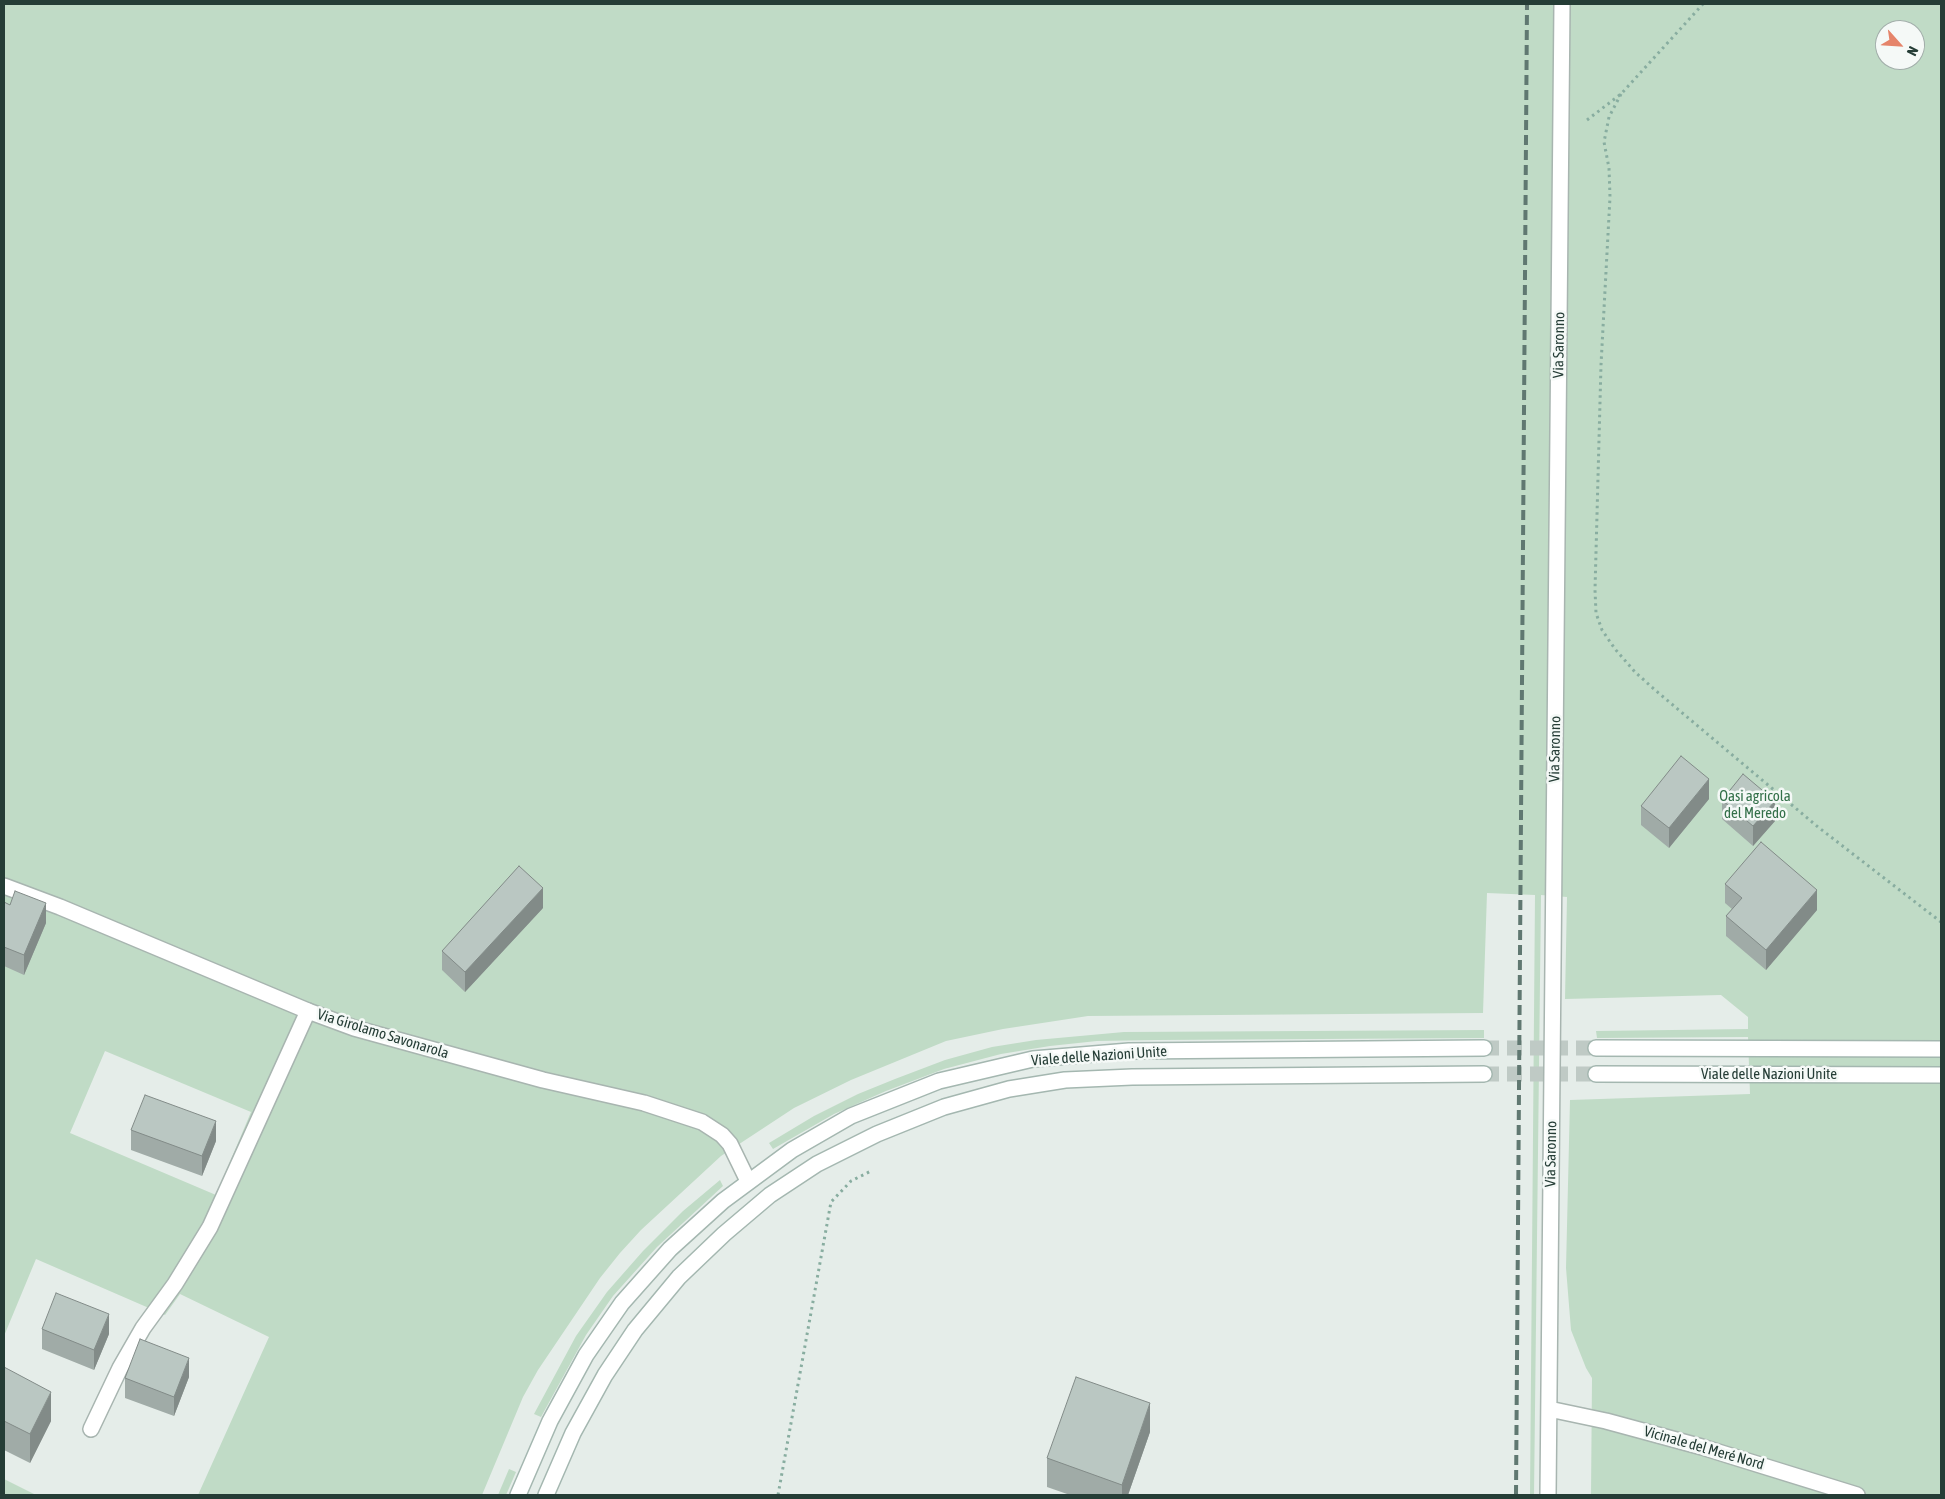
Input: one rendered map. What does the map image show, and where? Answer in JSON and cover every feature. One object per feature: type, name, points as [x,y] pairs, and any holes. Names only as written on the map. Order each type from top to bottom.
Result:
[{"type":"street","name":"Via Saronno","points":[[1548,1495],[1562,4]]},
{"type":"street","name":"Via Girolamo Savonarola","points":[[4,886],[69,910],[308,1011],[354,1028],[544,1080],[644,1103],[702,1122],[722,1135],[730,1144],[748,1181]]},
{"type":"street","points":[[91,1429],[120,1368],[143,1328],[175,1284],[210,1228],[308,1011]]},
{"type":"street","name":"Viale delle Nazioni Unite","points":[[518,1495],[550,1421],[586,1355],[622,1303],[670,1249],[723,1201],[792,1150],[851,1116],[939,1081],[1033,1058],[1129,1051],[1484,1048]]},
{"type":"street","name":"Viale delle Nazioni Unite","points":[[1596,1048],[1941,1049]]},
{"type":"street","name":"Viale delle Nazioni Unite","points":[[546,1495],[573,1433],[605,1375],[635,1330],[679,1278],[724,1234],[770,1195],[817,1164],[878,1134],[944,1107],[1009,1089],[1065,1080],[1484,1074]]},
{"type":"street","name":"Viale delle Nazioni Unite","points":[[1596,1074],[1941,1075]]},
{"type":"street","name":"Vicinale del Meré Nord","points":[[1548,1409],[1606,1421],[1702,1447],[1856,1495]]},
{"type":"path","points":[[1582,124],[1621,94],[1703,4]]},
{"type":"path","points":[[1621,94],[1609,117],[1604,142],[1609,168],[1610,197],[1600,365],[1595,590],[1596,613],[1602,630],[1615,649],[1635,672],[1655,690],[1818,827],[1941,922]]},
{"type":"path","points":[[778,1495],[831,1202],[851,1181],[870,1171]]},
{"type":"green space","name":"Oasi agricola del Meredo","points":[[4,4],[1941,4],[1941,1495],[1591,1495],[1592,1378],[1571,1330],[1566,1268],[1570,1100],[1750,1094],[1748,1037],[1597,1038],[1596,1031],[1748,1029],[1748,1017],[1721,995],[1565,999],[1567,897],[1541,895],[1534,1495],[1530,1495],[1535,895],[1487,893],[1483,1013],[1088,1016],[1003,1029],[946,1041],[851,1080],[794,1108],[721,1156],[641,1230],[620,1253],[600,1278],[538,1370],[523,1397],[482,1495],[198,1495],[269,1337],[180,1294],[165,1315],[36,1259],[4,1336]],"holes":[[[105,1051],[251,1112],[216,1195],[70,1133]]]},
{"type":"green space","points":[[1484,1030],[1484,1038],[1097,1041],[1050,1046],[1001,1054],[944,1069],[886,1091],[834,1114],[773,1149],[769,1143],[814,1116],[858,1094],[895,1079],[945,1060],[992,1047],[1036,1040],[1124,1032]]},
{"type":"green space","points":[[720,1180],[723,1186],[657,1247],[613,1296],[586,1335],[541,1417],[534,1414],[576,1336],[607,1292],[643,1251],[683,1211]]},
{"type":"green space","points":[[509,1469],[516,1472],[506,1495],[498,1495]]},
{"type":"green space","points":[[4,1479],[36,1495],[4,1495]]},
{"type":"building","points":[[1681,756],[1709,779],[1669,828],[1641,806]]},
{"type":"building","points":[[1743,774],[1775,801],[1753,826],[1722,800]]},
{"type":"building","points":[[1761,842],[1817,890],[1766,950],[1726,916],[1742,898],[1725,884]]},
{"type":"building","points":[[519,866],[543,888],[465,972],[442,951]]},
{"type":"building","points":[[15,891],[46,903],[24,955],[4,947],[4,902],[10,905]]},
{"type":"building","points":[[145,1095],[216,1121],[202,1156],[131,1130]]},
{"type":"building","points":[[56,1293],[109,1314],[94,1350],[42,1329]]},
{"type":"building","points":[[140,1339],[189,1358],[174,1397],[125,1378]]},
{"type":"building","points":[[4,1367],[51,1392],[30,1434],[4,1421]]},
{"type":"building","points":[[1076,1377],[1150,1403],[1122,1485],[1047,1458]]},
{"type":"tunnel","points":[[1484,1048],[1596,1048]]},
{"type":"tunnel","points":[[1484,1074],[1596,1074]]},
{"type":"railway","points":[[1516,1495],[1527,4]]}]
